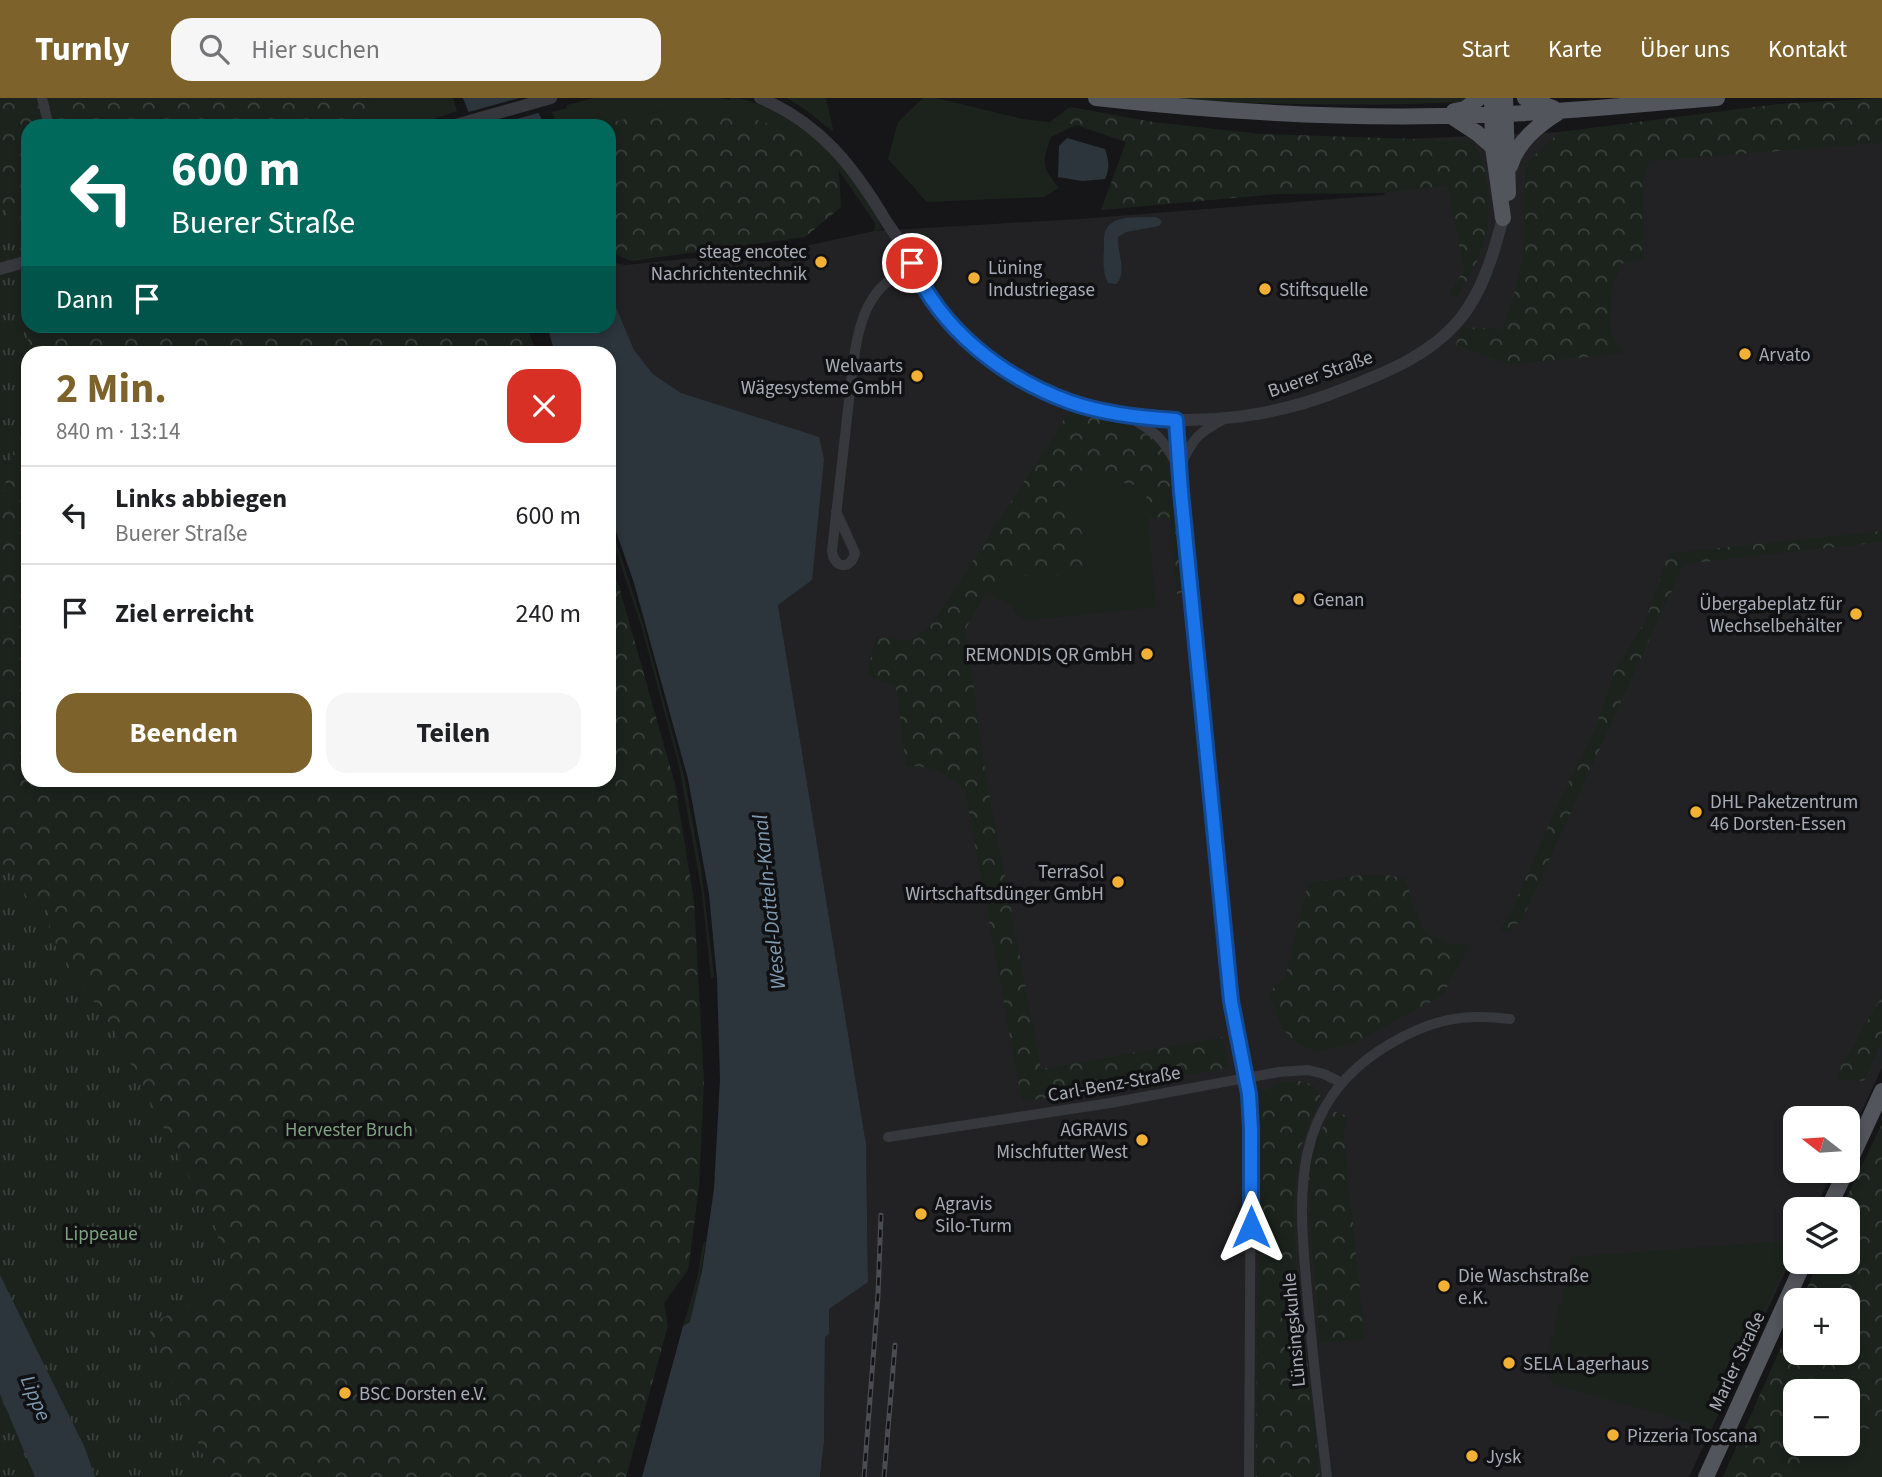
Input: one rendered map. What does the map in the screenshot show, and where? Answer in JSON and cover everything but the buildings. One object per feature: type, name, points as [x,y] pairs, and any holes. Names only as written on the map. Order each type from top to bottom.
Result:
[{"type":"main road","points":[[1096,98],[1177,107],[1369,116],[1451,116],[1501,109],[1562,111],[1717,98]]},
{"type":"main road","points":[[1434,116],[1465,109],[1479,98]]},
{"type":"main road","points":[[1492,98],[1501,109],[1508,171],[1507,201],[1503,218]]},
{"type":"main road","points":[[1525,98],[1562,111]]},
{"type":"main road","points":[[1501,109],[1493,147],[1503,218]]},
{"type":"main road","points":[[1508,171],[1518,147],[1542,124],[1562,111]]},
{"type":"main road","points":[[1451,116],[1493,147]]},
{"type":"main road","points":[[1860,1139],[1882,1091]]},
{"type":"main road","name":"Marler Straße","points":[[1706,1477],[1799,1274]]},
{"type":"street","points":[[43,98],[48,119]]},
{"type":"street","points":[[476,119],[550,98]]},
{"type":"street","name":"Buerer Straße","points":[[760,98],[793,116],[833,147],[867,189],[948,321],[986,356],[1037,388],[1070,402],[1128,416],[1176,420],[1226,419],[1275,411],[1314,400],[1385,372],[1422,353],[1451,329],[1470,304],[1491,260],[1503,218]]},
{"type":"street","points":[[0,269],[21,264]]},
{"type":"street","points":[[836,511],[854,549],[855,556],[847,564],[839,564],[832,555],[836,511],[856,340],[871,301],[893,277],[914,266]]},
{"type":"street","points":[[1128,416],[1156,433],[1179,468]]},
{"type":"street","points":[[1179,468],[1194,440],[1202,432],[1226,419]]},
{"type":"street","points":[[1176,420],[1231,1001],[1249,1094],[1248,1477]]},
{"type":"street","name":"Lünsingskuhle","points":[[1326,1477],[1303,1254],[1301,1191],[1303,1170],[1313,1133],[1329,1101],[1342,1083],[1377,1052],[1423,1027],[1451,1018],[1510,1018]]},
{"type":"street","name":"Carl-Benz-Straße","points":[[888,1137],[1110,1103],[1279,1072],[1308,1070],[1342,1083]]},
{"type":"shaded area","points":[[1882,111],[1882,1068],[1860,1115],[1860,1106],[1783,1106],[1783,1183],[1827,1183],[1821,1197],[1783,1197],[1784,1274],[1689,1477],[820,1477],[824,1442],[825,1336],[829,1334],[829,1309],[868,1281],[866,1144],[778,605],[681,393],[653,374],[634,350],[616,307],[616,263],[626,265],[801,247],[874,231],[1080,219],[1384,195],[1406,139]]},
{"type":"green space","name":"Hervester Bruch","points":[[0,98],[375,98],[367,114],[358,119],[21,119],[21,333],[529,333],[534,346],[21,346],[21,787],[616,787],[616,579],[675,784],[694,901],[704,1081],[699,1187],[688,1270],[664,1303],[668,1326],[626,1477],[95,1477],[0,1275]]},
{"type":"green space","points":[[375,98],[453,98],[457,111],[434,119],[358,119],[367,114]]},
{"type":"green space","points":[[594,98],[737,98],[749,101],[794,123],[840,162],[864,194],[882,229],[874,231],[875,223],[839,171],[669,109],[616,121],[616,119],[554,119],[552,112],[567,108],[567,105]]},
{"type":"green space","points":[[787,98],[826,98],[832,131],[803,108]]},
{"type":"green space","points":[[923,98],[936,98],[1023,119],[1076,125],[1051,137],[1046,153],[1046,169],[1059,188],[1044,197],[927,202],[888,159],[898,122]]},
{"type":"green space","points":[[1146,98],[1472,98],[1462,102],[1344,105]]},
{"type":"green space","points":[[1882,98],[1882,143],[1650,161],[1643,179],[1644,260],[1623,263],[1612,286],[1610,331],[1624,353],[1511,365],[1456,345],[1461,327],[1502,329],[1513,300],[1523,254],[1525,164],[1560,132],[1778,104]]},
{"type":"green space","points":[[1070,107],[1153,122],[1260,134],[1472,141],[1484,167],[1489,196],[1487,226],[1480,254],[1457,298],[1449,295],[1464,269],[1447,186],[1382,193],[1278,194],[1101,210],[1126,142],[1076,125],[1050,122]]},
{"type":"green space","points":[[669,109],[747,117],[772,125],[816,151],[839,171],[841,207],[805,237],[631,261],[616,254],[616,121]]},
{"type":"green space","points":[[0,201],[18,236],[18,253],[6,258],[11,273],[21,271],[21,333],[28,333],[28,346],[21,346],[21,411],[0,503]]},
{"type":"green space","points":[[1070,410],[1138,429],[1156,440],[1163,450],[1174,488],[1186,592],[1177,594],[1169,517],[1149,518],[1145,486],[1085,477],[1071,478],[1066,496],[1085,540],[1084,566],[1040,581],[1009,569],[986,593],[966,628],[985,771],[1041,1069],[1223,1037],[1228,1068],[1022,1102],[965,791],[938,772],[924,767],[906,766],[896,687],[867,675],[876,636],[909,641],[932,624]]},
{"type":"green space","points":[[1085,477],[1145,486],[1156,607],[1022,621],[1010,605],[986,593],[1009,569],[1040,581],[1085,540],[1066,496],[1071,478]]},
{"type":"green space","points":[[1882,531],[1882,542],[1684,564],[1520,924],[1514,923],[1510,933],[1500,930],[1510,914],[1559,801],[1597,724],[1615,670],[1645,622],[1669,553]]},
{"type":"green space","points":[[616,541],[644,627],[684,776],[701,868],[714,976],[711,979],[702,893],[679,766],[641,625],[616,550]]},
{"type":"green space","name":"Lippeaue","points":[[0,856],[5,872],[13,873],[29,901],[42,898],[49,916],[49,932],[53,942],[114,1031],[194,1187],[198,1201],[212,1216],[234,1279],[231,1286],[147,1325],[213,1477],[0,1477]]},
{"type":"green space","points":[[1361,875],[1387,875],[1405,879],[1424,932],[1447,943],[1470,945],[1442,996],[1354,1043],[1315,1052],[1291,1040],[1280,1024],[1269,993],[1286,974],[1308,883]]},
{"type":"green space","points":[[1882,993],[1882,1041],[1864,1081],[1836,1079],[1842,1064]]},
{"type":"green space","points":[[1303,1081],[1314,1086],[1321,1097],[1301,1146],[1294,1196],[1295,1249],[1320,1477],[1256,1477],[1261,1211],[1259,1093],[1282,1082]]},
{"type":"green space","points":[[1333,1111],[1347,1116],[1344,1135],[1365,1340],[1320,1342],[1308,1180],[1317,1137]]},
{"type":"green space","points":[[1882,1124],[1882,1422],[1873,1428],[1860,1431],[1860,1379],[1783,1379],[1783,1456],[1809,1456],[1791,1477],[1723,1477],[1783,1343],[1783,1365],[1860,1365],[1860,1288],[1807,1288],[1813,1274],[1860,1274],[1860,1197],[1847,1197],[1854,1183],[1860,1183],[1860,1170]]},
{"type":"green space","points":[[1882,1137],[1882,1477],[1736,1477],[1783,1380],[1783,1456],[1860,1456],[1860,1379],[1783,1379],[1790,1365],[1860,1365],[1860,1288],[1848,1288],[1848,1274],[1860,1274],[1860,1218]]},
{"type":"green space","points":[[706,1241],[697,1297],[690,1322],[683,1326],[698,1275],[703,1243]]},
{"type":"green space","points":[[1783,1241],[1783,1270],[1711,1429],[1553,1384],[1544,1371],[1572,1257]]},
{"type":"water","points":[[463,98],[533,98],[541,119],[471,119]]},
{"type":"water","points":[[1067,138],[1105,149],[1108,171],[1105,179],[1082,181],[1058,177],[1059,146]]},
{"type":"water","points":[[1155,217],[1162,222],[1159,226],[1126,232],[1118,237],[1121,274],[1116,284],[1108,283],[1104,263],[1104,235],[1107,228],[1122,219]]},
{"type":"water","name":"Wesel-Datteln-Kanal","points":[[616,307],[634,350],[653,374],[681,393],[819,437],[824,459],[812,580],[778,605],[866,1144],[868,1282],[829,1309],[829,1334],[825,1337],[824,1442],[820,1477],[642,1477],[683,1326],[690,1322],[702,1271],[714,1189],[720,1079],[717,979],[709,894],[688,779],[634,583],[616,531],[616,346],[553,346],[549,333],[616,333]]},
{"type":"water","name":"Lippe","points":[[0,1275],[85,1448],[95,1477],[35,1477],[0,1394]]},
{"type":"pier","points":[[519,98],[537,98],[542,112],[516,119],[467,119],[465,113]]},
{"type":"railway","points":[[864,1477],[878,1295],[881,1215]]},
{"type":"railway","points":[[884,1477],[895,1345]]},
{"type":"place","name":"steag encotec Nachrichtentechnik","points":[[821,262]]},
{"type":"place","name":"Lüning Industriegase","points":[[974,278]]},
{"type":"place","name":"Stiftsquelle","points":[[1265,289]]},
{"type":"place","name":"Arvato","points":[[1745,354]]},
{"type":"place","name":"Welvaarts Wägesysteme GmbH","points":[[917,376]]},
{"type":"place","name":"Genan","points":[[1299,599]]},
{"type":"place","name":"Übergabeplatz für Wechselbehälter","points":[[1856,614]]},
{"type":"place","name":"REMONDIS QR GmbH","points":[[1147,654]]},
{"type":"place","name":"DHL Paketzentrum 46 Dorsten-Essen","points":[[1696,812]]},
{"type":"place","name":"TerraSol Wirtschaftsdünger GmbH","points":[[1118,882]]},
{"type":"place","name":"AGRAVIS Mischfutter West","points":[[1142,1140]]},
{"type":"place","name":"Agravis Silo-Turm","points":[[921,1214]]},
{"type":"place","name":"Die Waschstraße e.K.","points":[[1444,1286]]},
{"type":"place","name":"SELA Lagerhaus","points":[[1509,1363]]},
{"type":"place","name":"BSC Dorsten e.V.","points":[[345,1393]]},
{"type":"place","name":"Pizzeria Toscana","points":[[1613,1435]]},
{"type":"place","name":"Jysk","points":[[1472,1456]]},
{"type":"route","points":[[912,263],[948,321],[986,356],[1010,373],[1037,388],[1085,407],[1128,416],[1176,420],[1231,1001],[1249,1094],[1251,1227]]}]
